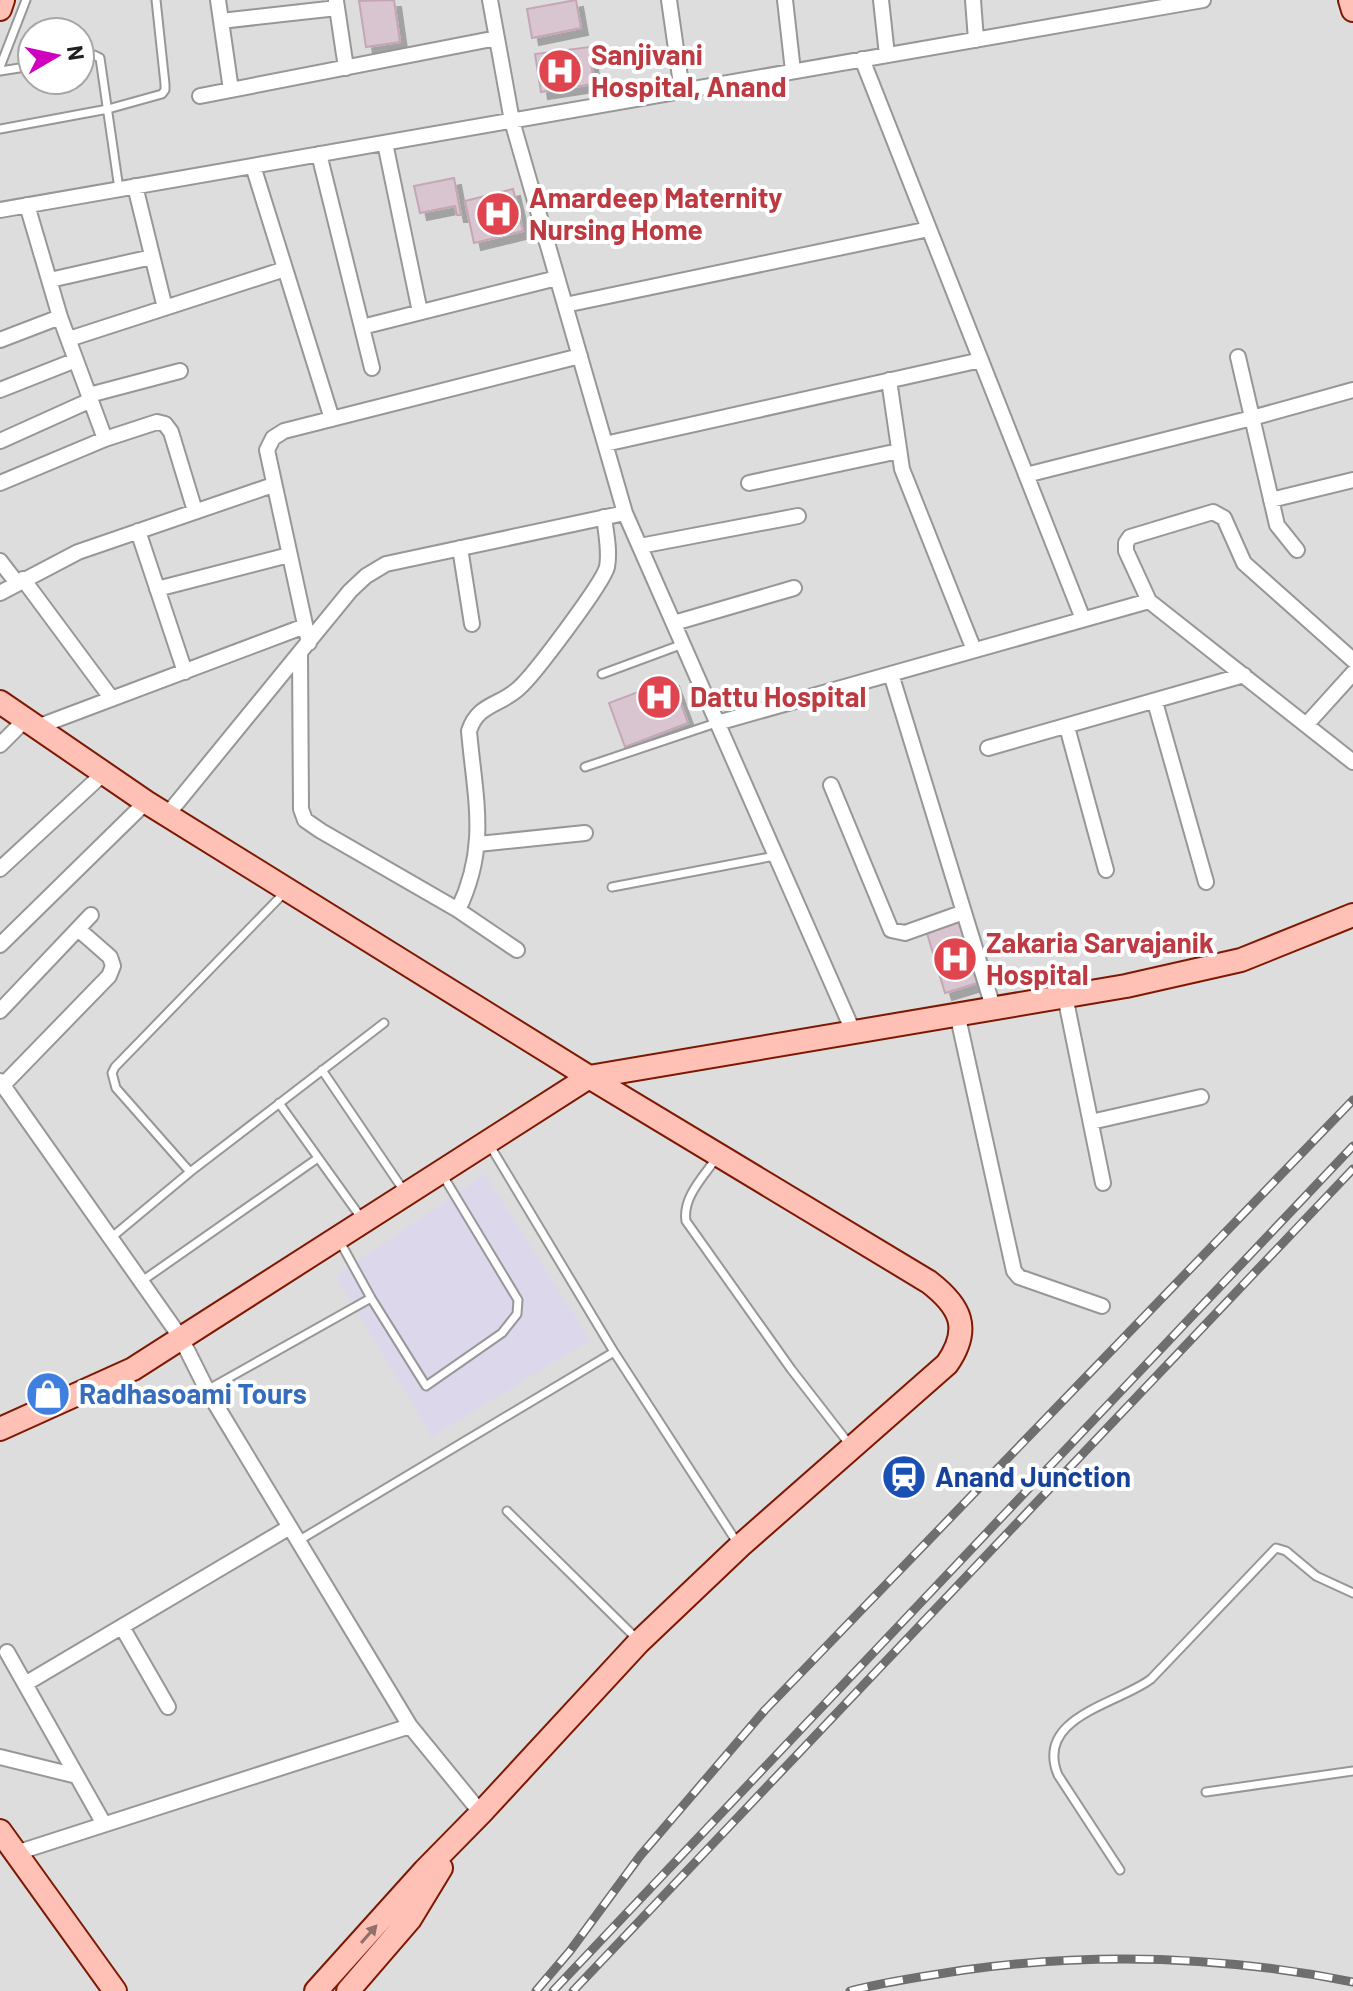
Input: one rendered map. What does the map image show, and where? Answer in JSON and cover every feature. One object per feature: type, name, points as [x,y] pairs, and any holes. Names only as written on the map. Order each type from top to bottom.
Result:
[{"type":"street","points":[[0,9],[3,0]]},
{"type":"street","points":[[218,0],[231,90]]},
{"type":"street","points":[[490,0],[512,121],[625,513],[853,1031]]},
{"type":"street","points":[[669,0],[682,91]]},
{"type":"street","points":[[785,0],[793,71]]},
{"type":"street","points":[[881,0],[887,55]]},
{"type":"street","points":[[973,0],[976,40]]},
{"type":"street","points":[[0,210],[976,40],[1139,6],[1203,0]]},
{"type":"street","points":[[1350,0],[1353,10]]},
{"type":"street","points":[[221,21],[337,4],[346,68]]},
{"type":"street","points":[[200,96],[497,38]]},
{"type":"street","points":[[862,59],[1083,619]]},
{"type":"street","points":[[385,143],[420,312]]},
{"type":"street","points":[[319,154],[372,368]]},
{"type":"street","points":[[253,166],[332,419]]},
{"type":"street","points":[[135,186],[165,308]]},
{"type":"street","points":[[27,205],[60,317],[105,439]]},
{"type":"street","points":[[565,305],[929,229]]},
{"type":"street","points":[[50,280],[152,257]]},
{"type":"street","points":[[69,339],[285,269]]},
{"type":"street","points":[[362,327],[557,278]]},
{"type":"street","points":[[0,340],[60,317]]},
{"type":"street","points":[[517,950],[458,910],[305,820],[301,809],[305,626],[267,450],[273,438],[284,431],[580,356]]},
{"type":"street","points":[[1238,357],[1277,525],[1297,550]]},
{"type":"street","points":[[0,390],[76,360]]},
{"type":"street","points":[[605,444],[981,360]]},
{"type":"street","points":[[0,441],[90,398],[180,371]]},
{"type":"street","points":[[889,380],[902,469],[974,650]]},
{"type":"street","points":[[1026,475],[1353,390]]},
{"type":"street","points":[[0,483],[105,439],[157,422],[165,424],[171,432],[195,511]]},
{"type":"street","points":[[749,483],[899,451]]},
{"type":"street","points":[[1271,500],[1353,480]]},
{"type":"street","points":[[0,593],[78,552],[273,485]]},
{"type":"street","points":[[1353,660],[1244,563],[1224,518],[1213,512],[1130,537],[1126,543],[1126,551],[1149,601],[1353,762]]},
{"type":"street","points":[[167,815],[350,591],[366,576],[386,564],[625,513]]},
{"type":"street","points":[[640,546],[798,516]]},
{"type":"street","points":[[458,910],[469,888],[478,844],[479,820],[469,731],[473,719],[484,708],[520,688],[602,579],[608,554],[604,517]]},
{"type":"street","points":[[138,531],[185,672]]},
{"type":"street","points":[[460,548],[472,624]]},
{"type":"street","points":[[157,589],[289,555]]},
{"type":"street","points":[[0,561],[20,581],[112,699]]},
{"type":"street","points":[[674,623],[794,588]]},
{"type":"street","points":[[717,723],[1149,601]]},
{"type":"street","points":[[0,745],[31,724],[112,699],[305,626]]},
{"type":"street","points":[[1306,725],[1353,673]]},
{"type":"street","points":[[891,674],[993,1007]]},
{"type":"street","points":[[988,748],[1244,675]]},
{"type":"street","points":[[0,702],[146,802],[589,1077],[929,1282],[949,1297],[958,1314],[960,1331],[957,1349],[947,1364],[740,1546],[639,1642],[316,1991]]},
{"type":"street","points":[[1155,702],[1206,882]]},
{"type":"street","points":[[1067,727],[1106,870]]},
{"type":"street","points":[[0,869],[104,773]]},
{"type":"street","points":[[831,785],[891,930],[905,933],[964,912]]},
{"type":"street","points":[[0,945],[146,802]]},
{"type":"street","points":[[478,844],[585,833]]},
{"type":"street","points":[[0,1011],[91,915]]},
{"type":"street","points":[[0,1429],[133,1369],[589,1077],[1126,986],[1241,960],[1353,915]]},
{"type":"street","points":[[78,929],[110,957],[113,966],[109,976],[2,1082],[181,1338],[207,1390],[410,1726],[481,1813]]},
{"type":"street","points":[[1065,996],[1103,1183]]},
{"type":"street","points":[[957,1013],[1014,1271],[1019,1277],[1102,1306]]},
{"type":"street","points":[[1091,1122],[1201,1097]]},
{"type":"street","points":[[25,1684],[290,1527]]},
{"type":"street","points":[[122,1627],[168,1707]]},
{"type":"street","points":[[7,1652],[104,1824]]},
{"type":"street","points":[[16,1853],[410,1726]]},
{"type":"street","points":[[0,1757],[77,1776]]},
{"type":"street","points":[[0,1831],[115,1991]]},
{"type":"street","points":[[348,1991],[410,1919],[462,1833]]},
{"type":"lane","points":[[0,69],[26,0]]},
{"type":"lane","points":[[0,129],[108,109],[156,97],[165,90],[156,0]]},
{"type":"lane","points":[[96,56],[100,58],[119,189]]},
{"type":"lane","points":[[602,674],[683,644]]},
{"type":"lane","points":[[585,767],[717,723]]},
{"type":"lane","points":[[612,887],[776,856]]},
{"type":"lane","points":[[190,1172],[116,1088],[112,1073],[287,889]]},
{"type":"lane","points":[[112,1237],[190,1172],[384,1023]]},
{"type":"lane","points":[[322,1070],[407,1194]]},
{"type":"lane","points":[[279,1103],[364,1221]]},
{"type":"lane","points":[[488,1142],[614,1352],[740,1546]]},
{"type":"lane","points":[[719,1155],[688,1200],[684,1210],[686,1221],[791,1369],[852,1448]]},
{"type":"lane","points":[[142,1281],[318,1158]]},
{"type":"lane","points":[[338,1238],[426,1386],[502,1333],[517,1314],[518,1300],[441,1172]]},
{"type":"lane","points":[[207,1390],[371,1298]]},
{"type":"lane","points":[[298,1541],[614,1352]]},
{"type":"lane","points":[[507,1511],[639,1642]]},
{"type":"lane","points":[[1120,1870],[1058,1775],[1053,1762],[1055,1748],[1064,1730],[1078,1716],[1134,1691],[1151,1679],[1276,1548],[1286,1551],[1316,1576],[1353,1593]]},
{"type":"lane","points":[[1206,1792],[1353,1771]]},
{"type":"shaded area","points":[[0,0],[1353,0],[1353,1991],[0,1991]]},
{"type":"shaded area","points":[[485,1174],[590,1340],[432,1437],[336,1276]]},
{"type":"building","points":[[394,0],[400,42],[366,47],[359,1]]},
{"type":"building","points":[[576,0],[581,28],[532,38],[527,9]]},
{"type":"building","points":[[589,47],[594,84],[541,92],[535,54]]},
{"type":"building","points":[[454,178],[461,215],[457,215],[455,206],[420,213],[414,186]]},
{"type":"building","points":[[513,189],[523,231],[474,243],[465,201]]},
{"type":"building","points":[[672,679],[688,723],[625,747],[609,703]]},
{"type":"building","points":[[963,920],[981,982],[945,993],[926,930]]},
{"type":"railway","points":[[536,1991],[570,1951],[640,1856],[765,1710],[1353,1100]]},
{"type":"railway","points":[[553,1991],[1353,1146]]},
{"type":"railway","points":[[573,1991],[1353,1169]]},
{"type":"railway","points":[[850,1991],[964,1970],[1110,1959],[1208,1962],[1353,1982]]},
{"type":"place","name":"Sanjivani Hospital, Anand","points":[[560,71]]},
{"type":"place","name":"Amardeep Maternity Nursing Home","points":[[498,214]]},
{"type":"place","name":"Dattu Hospital","points":[[659,697]]},
{"type":"place","name":"Zakaria Sarvajanik Hospital","points":[[955,959]]},
{"type":"place","name":"Radhasoami Tours","points":[[48,1394]]},
{"type":"place","name":"Anand Junction","points":[[904,1477]]}]
